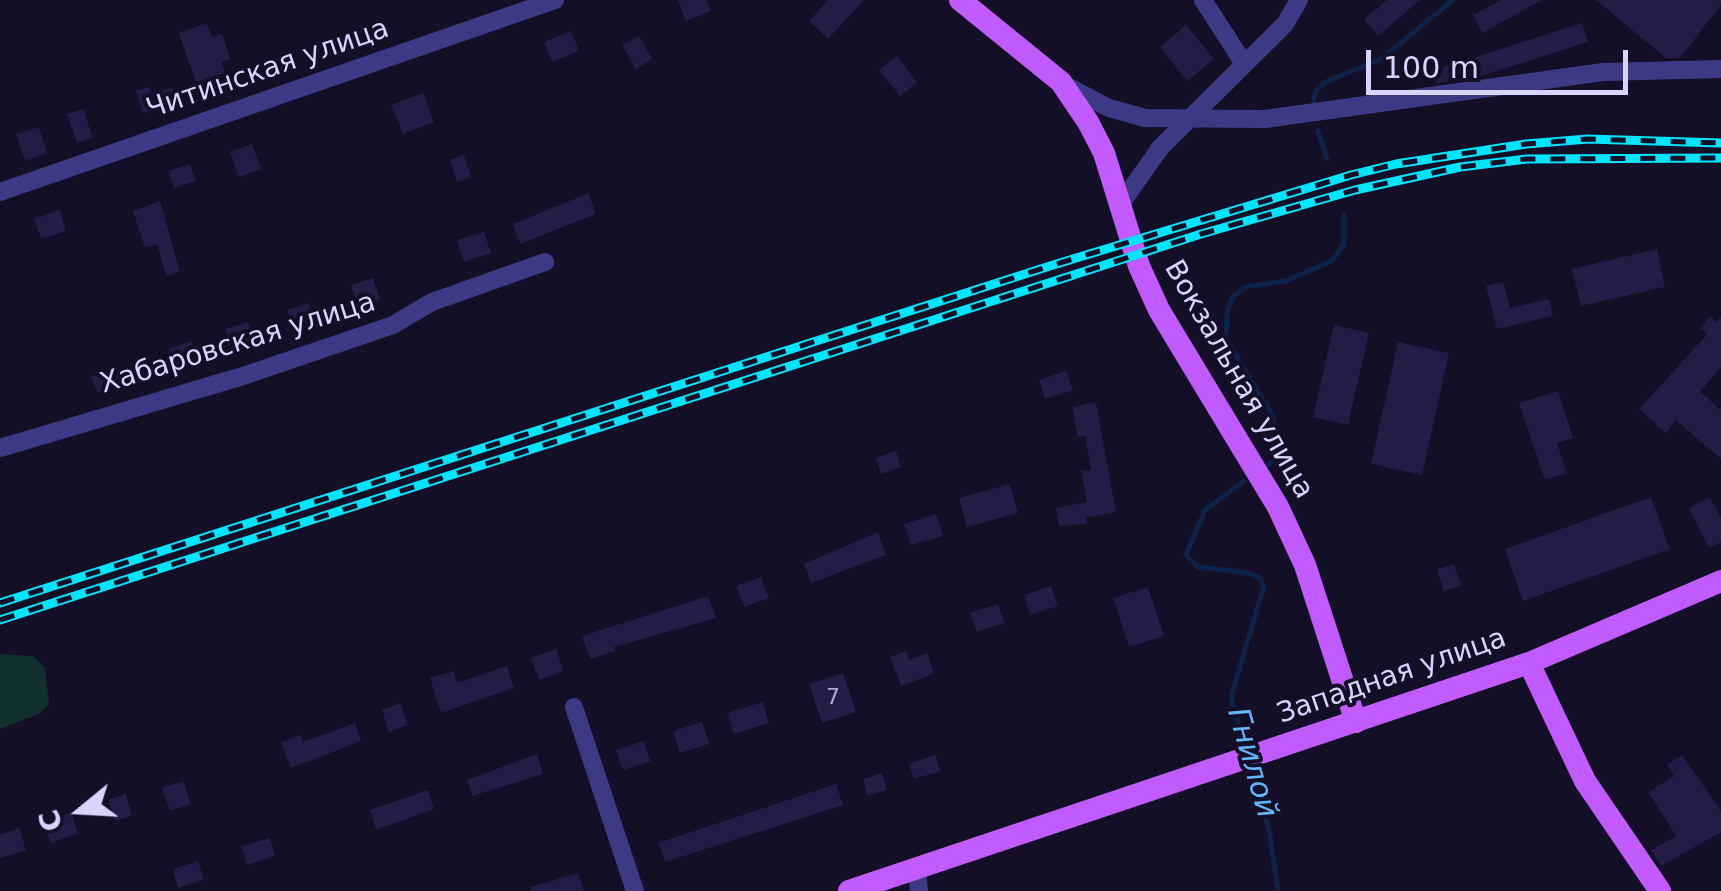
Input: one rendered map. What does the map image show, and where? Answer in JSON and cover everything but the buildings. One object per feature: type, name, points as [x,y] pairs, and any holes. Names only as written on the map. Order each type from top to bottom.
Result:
[{"type":"main road","name":"Вокзальная улица","points":[[960,0],[1060,82],[1104,152],[1138,266],[1159,310],[1278,507],[1305,565],[1356,722]]},
{"type":"main road","name":"Западная улица","points":[[850,891],[918,880],[1220,766],[1529,663],[1721,581]]},
{"type":"main road","points":[[1529,663],[1585,782],[1660,891]]},
{"type":"street","name":"Читинская улица","points":[[0,192],[554,0]]},
{"type":"street","points":[[1203,0],[1243,62]]},
{"type":"street","points":[[1120,206],[1160,148],[1285,24],[1299,0]]},
{"type":"street","points":[[1060,82],[1109,108],[1145,118],[1186,120],[1306,116],[1602,72],[1721,69]]},
{"type":"street","name":"Хабаровская улица","points":[[0,448],[243,376],[393,325],[432,302],[545,262]]},
{"type":"street","points":[[574,707],[636,891]]},
{"type":"green space","points":[[0,654],[33,656],[45,668],[49,704],[39,714],[0,729]]},
{"type":"waterway","name":"Гнилой","points":[[1313,106],[1315,92],[1325,82],[1381,59],[1453,0]]},
{"type":"waterway","name":"Гнилой","points":[[1318,131],[1327,159]]},
{"type":"waterway","name":"Гнилой","points":[[1268,465],[1276,457],[1273,416],[1226,339],[1227,313],[1232,298],[1245,287],[1285,281],[1332,261],[1344,244],[1344,215]]},
{"type":"waterway","name":"Гнилой","points":[[1244,481],[1205,510],[1186,555],[1198,567],[1248,573],[1260,578],[1264,586],[1231,697],[1246,751]]},
{"type":"waterway","name":"Гнилой","points":[[1250,766],[1269,829],[1278,891]]},
{"type":"railway","points":[[0,603],[1053,265],[1351,175],[1526,144],[1588,139],[1721,143]]},
{"type":"railway","points":[[0,620],[1201,234],[1355,190],[1460,167],[1527,159],[1721,158]]}]
